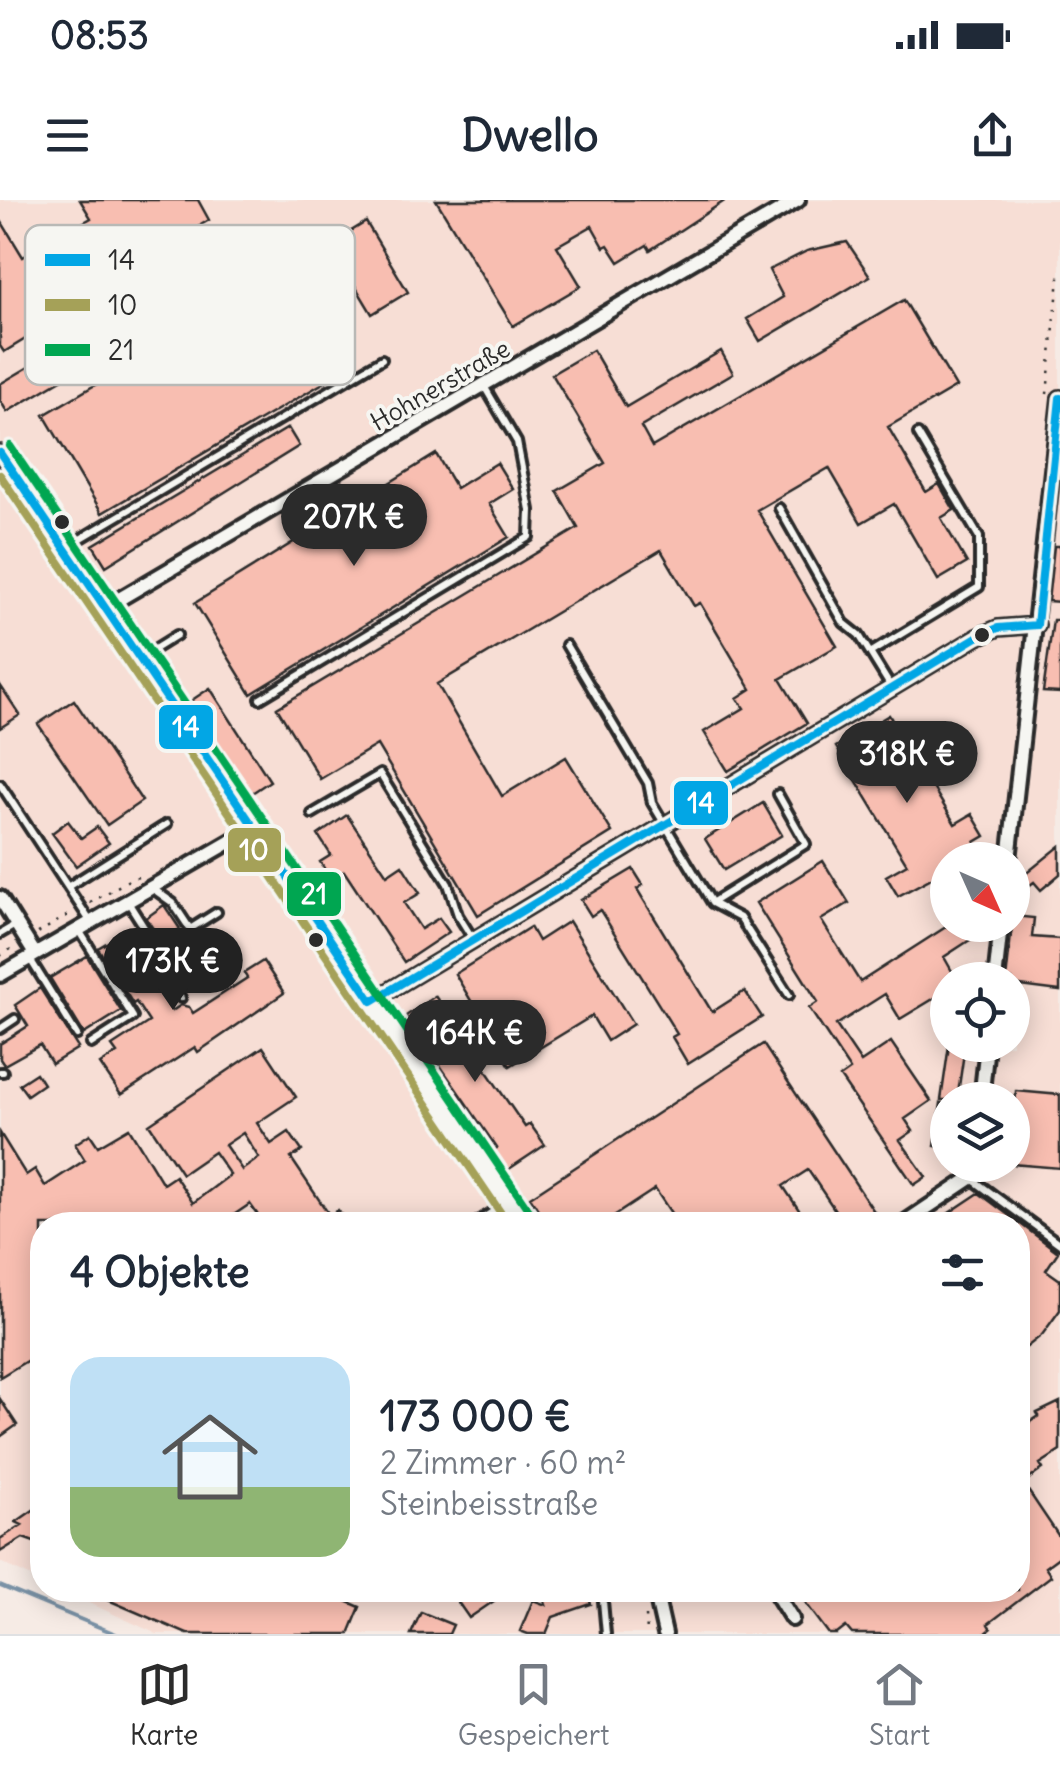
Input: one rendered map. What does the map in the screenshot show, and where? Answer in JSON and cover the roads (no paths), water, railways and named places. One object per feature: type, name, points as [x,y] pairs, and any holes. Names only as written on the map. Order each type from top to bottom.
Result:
[{"type":"street","name":"Hohnerstraße","points":[[104,608],[798,200]]},
{"type":"street","points":[[1011,842],[1060,398]]},
{"type":"street","points":[[0,453],[515,1212]]},
{"type":"street","points":[[372,1001],[976,637],[998,628],[1037,625]]},
{"type":"street","points":[[0,975],[254,828]]},
{"type":"street","points":[[0,898],[33,956]]},
{"type":"street","points":[[918,1212],[959,1182]]},
{"type":"street","points":[[497,1212],[510,1204]]},
{"type":"street","points":[[658,1602],[665,1634]]},
{"type":"street","points":[[781,1602],[792,1619]]},
{"type":"lane","points":[[355,375],[382,359]]},
{"type":"lane","points":[[64,548],[338,385]]},
{"type":"lane","points":[[260,699],[529,537],[530,510],[517,442],[484,385]]},
{"type":"lane","points":[[870,653],[979,587],[980,537],[918,434]]},
{"type":"lane","points":[[779,508],[844,622],[859,636],[892,688]]},
{"type":"lane","points":[[139,659],[177,635]]},
{"type":"lane","points":[[566,644],[648,784],[652,804],[712,903],[740,918],[789,995]]},
{"type":"lane","points":[[312,814],[380,774],[448,884],[458,915],[474,940]]},
{"type":"lane","points":[[0,784],[69,886],[85,926],[134,1017],[91,1044]]},
{"type":"lane","points":[[712,903],[806,844],[778,794]]},
{"type":"lane","points":[[69,886],[167,824]]},
{"type":"lane","points":[[156,884],[196,938],[164,959]]},
{"type":"lane","points":[[128,901],[164,959],[166,972],[182,998]]},
{"type":"lane","points":[[190,930],[217,912]]},
{"type":"lane","points":[[0,934],[18,924]]},
{"type":"lane","points":[[33,956],[78,1034]]},
{"type":"lane","points":[[0,1029],[15,1019]]},
{"type":"lane","points":[[984,1182],[1021,1212]]},
{"type":"lane","points":[[1030,1219],[1060,1244]]},
{"type":"lane","points":[[603,1602],[606,1634]]},
{"type":"waterway","points":[[0,1586],[30,1598]]},
{"type":"waterway","points":[[39,1602],[116,1634]]}]
